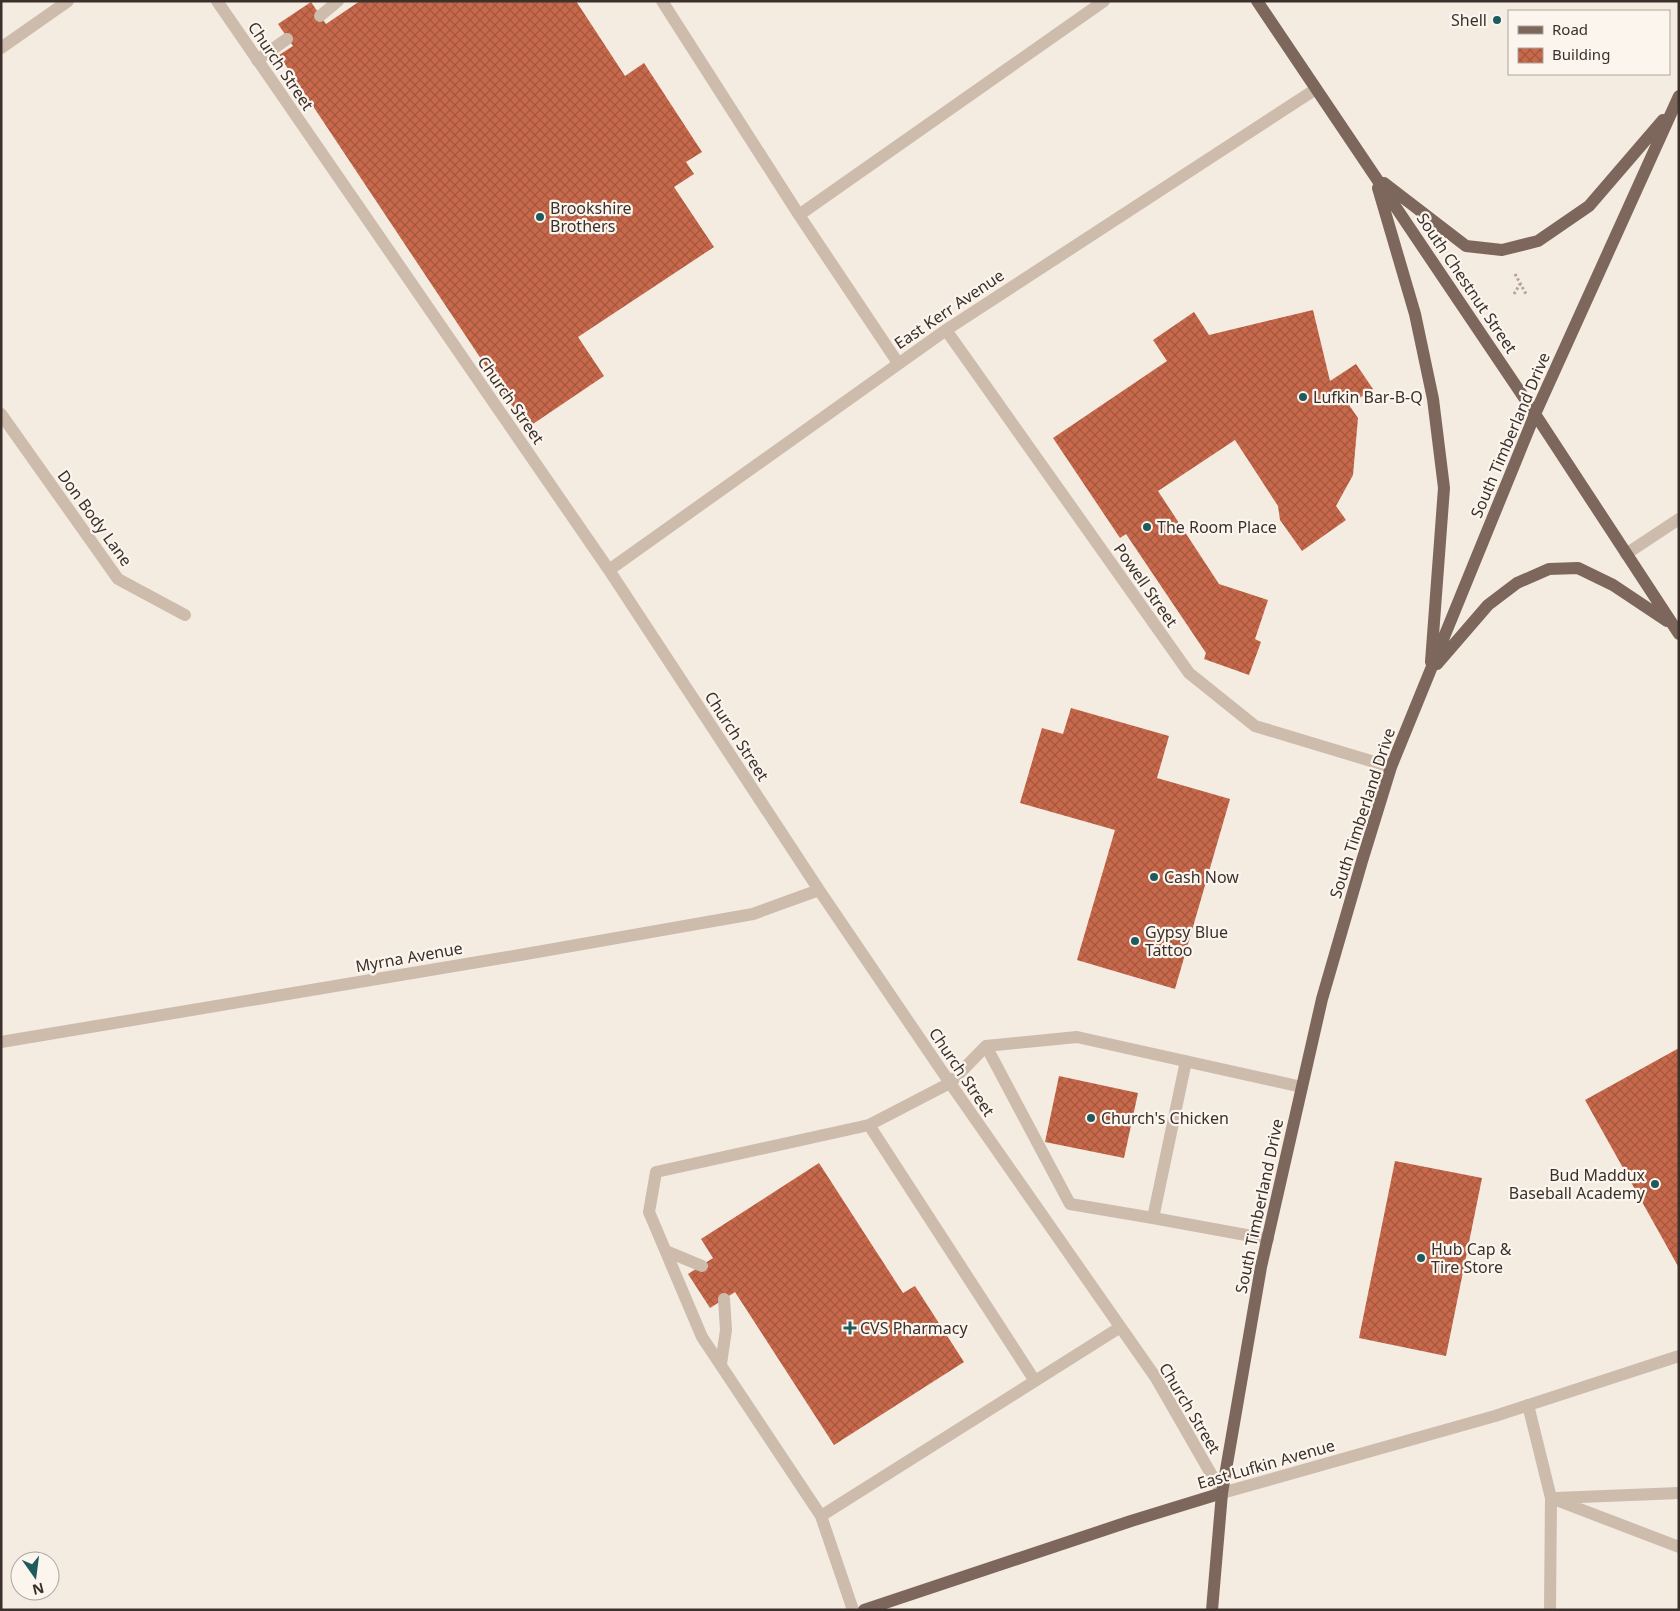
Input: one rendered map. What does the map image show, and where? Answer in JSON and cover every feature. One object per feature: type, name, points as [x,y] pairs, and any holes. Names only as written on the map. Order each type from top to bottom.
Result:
[{"type":"main road","name":"South Chestnut Street","points":[[1257,1],[1535,414],[1675,629]]},
{"type":"main road","name":"South Timberland Drive","points":[[1212,1610],[1222,1493],[1261,1267],[1322,999],[1391,768],[1535,414],[1679,96]]},
{"type":"main road","points":[[1374,175],[1466,246],[1502,250],[1538,241],[1589,206],[1672,110]]},
{"type":"main road","points":[[1374,175],[1415,314],[1433,399],[1444,488],[1436,572],[1430,672]]},
{"type":"main road","points":[[1430,672],[1488,605],[1517,583],[1549,569],[1578,568],[1613,585],[1675,629]]},
{"type":"main road","name":"East Lufkin Avenue","points":[[864,1610],[1122,1524],[1222,1493]]},
{"type":"street","points":[[1,48],[68,1]]},
{"type":"street","name":"Church Street","points":[[217,1],[609,570],[819,890],[950,1083],[1156,1378],[1222,1493]]},
{"type":"street","points":[[320,16],[338,1]]},
{"type":"street","points":[[662,1],[799,215],[898,363]]},
{"type":"street","points":[[799,215],[1104,1]]},
{"type":"street","points":[[257,60],[287,39]]},
{"type":"street","name":"East Kerr Avenue","points":[[609,570],[946,330],[1316,89]]},
{"type":"street","name":"Powell Street","points":[[946,330],[1189,673],[1255,726],[1391,768]]},
{"type":"street","name":"Don Body Lane","points":[[1,414],[118,579],[185,615]]},
{"type":"street","points":[[1626,554],[1679,519]]},
{"type":"street","name":"Myrna Avenue","points":[[1,1042],[753,914],[819,890]]},
{"type":"street","points":[[853,1610],[821,1516],[702,1337],[649,1212],[656,1172],[869,1125],[950,1083],[986,1046],[1077,1037],[1302,1087]]},
{"type":"street","points":[[986,1046],[1070,1204],[1268,1239]]},
{"type":"street","points":[[1153,1218],[1186,1061]]},
{"type":"street","points":[[869,1125],[1035,1381]]},
{"type":"street","points":[[666,1251],[702,1266]]},
{"type":"street","points":[[721,1364],[726,1330],[724,1299]]},
{"type":"street","points":[[821,1516],[1120,1328]]},
{"type":"street","name":"East Lufkin Avenue","points":[[1222,1493],[1528,1405],[1679,1356]]},
{"type":"street","points":[[1528,1405],[1551,1498],[1550,1610]]},
{"type":"street","points":[[1551,1498],[1679,1493]]},
{"type":"street","points":[[1551,1498],[1679,1548]]},
{"type":"path","points":[[1515,274],[1526,294]]},
{"type":"path","points":[[1514,294],[1520,284]]},
{"type":"building","name":"Brookshire Brothers","points":[[360,1],[576,1],[625,76],[644,63],[702,152],[686,162],[694,174],[674,187],[714,247],[578,337],[604,376],[527,428],[279,55],[293,46],[278,24],[311,2],[326,24]]},
{"type":"building","points":[[1313,310],[1330,381],[1356,364],[1373,389],[1349,405],[1358,418],[1353,475],[1336,506],[1346,520],[1302,551],[1280,520],[1278,506],[1235,440],[1158,491],[1219,584],[1268,600],[1255,639],[1261,642],[1249,675],[1204,659],[1206,653],[1126,534],[1120,538],[1053,438],[1167,361],[1153,340],[1194,312],[1209,335]]},
{"type":"building","points":[[1071,708],[1169,736],[1157,778],[1230,799],[1175,989],[1077,960],[1115,830],[1020,803],[1042,728],[1063,734]]},
{"type":"building","name":"Bud Maddux Baseball Academy","points":[[1679,1048],[1679,1268],[1585,1100]]},
{"type":"building","name":"Church's Chicken","points":[[1059,1076],[1138,1093],[1124,1158],[1045,1142]]},
{"type":"building","name":"Hub Cap & Tire Store","points":[[1395,1161],[1482,1178],[1446,1356],[1359,1338]]},
{"type":"building","name":"CVS Pharmacy","points":[[819,1163],[903,1293],[915,1286],[964,1362],[834,1445],[735,1292],[710,1308],[688,1274],[713,1258],[701,1239]]},
{"type":"place","name":"Shell","points":[[1497,20]]},
{"type":"place","name":"Brookshire Brothers","points":[[540,217]]},
{"type":"place","name":"Lufkin Bar-B-Q","points":[[1303,397]]},
{"type":"place","name":"The Room Place","points":[[1147,527]]},
{"type":"place","name":"Cash Now","points":[[1154,877]]},
{"type":"place","name":"Gypsy Blue Tattoo","points":[[1135,941]]},
{"type":"place","name":"Church's Chicken","points":[[1091,1118]]},
{"type":"place","name":"Bud Maddux Baseball Academy","points":[[1655,1184]]},
{"type":"place","name":"Hub Cap & Tire Store","points":[[1421,1258]]},
{"type":"place","name":"CVS Pharmacy","points":[[850,1328]]}]
